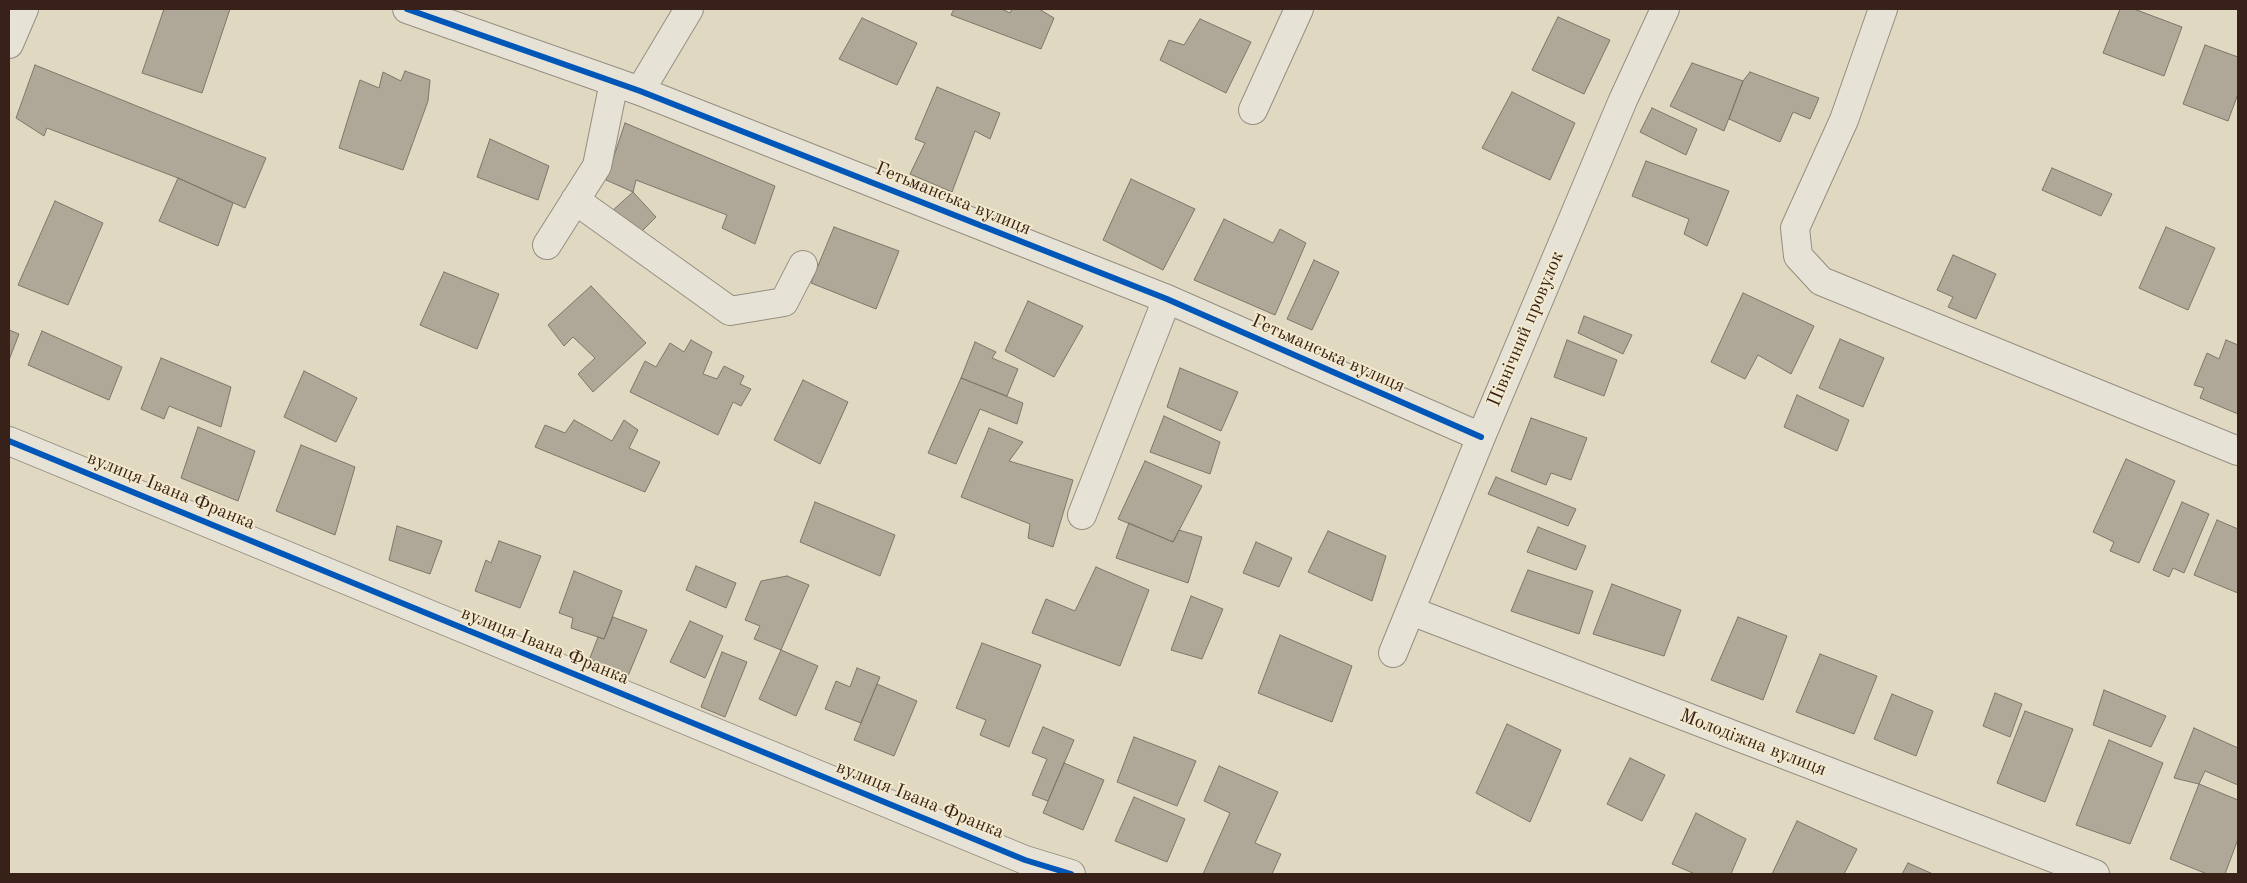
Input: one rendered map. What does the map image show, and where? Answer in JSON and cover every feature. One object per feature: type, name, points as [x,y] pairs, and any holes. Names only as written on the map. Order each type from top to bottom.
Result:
[{"type":"street","points":[[9,44],[24,9]]},
{"type":"street","name":"Гетьманська вулиця","points":[[407,9],[640,91],[1167,299],[1481,437]]},
{"type":"street","points":[[640,91],[689,9]]},
{"type":"street","points":[[1253,110],[1299,9]]},
{"type":"street","name":"Північний провулок","points":[[1393,652],[1623,100],[1665,9]]},
{"type":"street","points":[[1883,9],[1844,120],[1795,228],[1798,256],[1821,281],[2238,451]]},
{"type":"street","points":[[547,244],[597,166],[614,82]]},
{"type":"street","points":[[575,200],[730,311],[784,302],[803,265]]},
{"type":"street","points":[[1082,515],[1167,299]]},
{"type":"street","name":"вулиця Івана Франка","points":[[9,440],[1023,867],[1072,874]]},
{"type":"street","name":"Молодіжна вулиця","points":[[1411,611],[2096,874]]},
{"type":"building","points":[[164,9],[230,9],[202,93],[142,73]]},
{"type":"building","points":[[954,9],[1002,9],[1010,13],[1012,9],[1039,9],[1054,18],[1041,49],[951,15]]},
{"type":"building","points":[[2120,9],[2134,9],[2182,27],[2164,76],[2103,53]]},
{"type":"building","points":[[1558,17],[1610,40],[1584,94],[1532,70]]},
{"type":"building","points":[[862,18],[917,43],[897,85],[839,59]]},
{"type":"building","points":[[1200,19],[1251,42],[1226,93],[1160,60],[1169,40],[1184,45]]},
{"type":"building","points":[[2205,45],[2238,57],[2238,94],[2228,121],[2183,104]]},
{"type":"building","points":[[1692,63],[1743,81],[1724,131],[1670,106]]},
{"type":"building","points":[[35,65],[266,158],[245,208],[178,178],[47,128],[44,136],[16,118]]},
{"type":"building","points":[[405,71],[430,80],[428,101],[403,170],[339,148],[360,80],[379,88],[383,72],[401,81]]},
{"type":"building","points":[[1750,72],[1819,98],[1810,119],[1793,112],[1780,142],[1729,119],[1743,81]]},
{"type":"building","points":[[937,87],[1000,113],[990,139],[975,131],[952,192],[910,174],[925,143],[915,139]]},
{"type":"building","points":[[1512,92],[1575,123],[1550,180],[1482,148]]},
{"type":"building","points":[[1652,108],[1697,129],[1686,155],[1640,132]]},
{"type":"building","points":[[625,123],[775,186],[755,244],[722,228],[727,215],[636,180],[633,192],[606,180]]},
{"type":"building","points":[[490,139],[549,166],[538,200],[477,177]]},
{"type":"building","points":[[1646,161],[1729,191],[1707,246],[1684,234],[1689,219],[1632,196]]},
{"type":"building","points":[[2052,168],[2112,194],[2101,216],[2042,190]]},
{"type":"building","points":[[178,178],[233,203],[218,246],[159,221]]},
{"type":"building","points":[[1131,179],[1195,209],[1163,270],[1103,240]]},
{"type":"building","points":[[633,192],[656,217],[638,235],[612,211]]},
{"type":"building","points":[[55,201],[103,223],[68,305],[18,285]]},
{"type":"building","points":[[1224,219],[1273,243],[1280,229],[1306,243],[1275,315],[1194,280]]},
{"type":"building","points":[[834,227],[899,251],[876,309],[811,283]]},
{"type":"building","points":[[2166,227],[2215,248],[2188,310],[2139,288]]},
{"type":"building","points":[[1953,255],[1996,274],[1976,319],[1948,307],[1953,297],[1937,290]]},
{"type":"building","points":[[1314,260],[1339,272],[1312,330],[1287,319]]},
{"type":"building","points":[[444,272],[499,294],[477,349],[420,325]]},
{"type":"building","points":[[591,286],[646,343],[593,392],[578,374],[595,358],[573,337],[564,346],[548,325]]},
{"type":"building","points":[[1743,293],[1814,326],[1791,374],[1758,355],[1745,379],[1711,362]]},
{"type":"building","points":[[1028,301],[1083,326],[1054,377],[1005,351]]},
{"type":"building","points":[[1584,316],[1632,335],[1623,354],[1578,333]]},
{"type":"building","points":[[9,330],[19,334],[9,360]]},
{"type":"building","points":[[42,331],[122,367],[109,400],[28,365]]},
{"type":"building","points":[[1840,339],[1884,358],[1863,407],[1819,388]]},
{"type":"building","points":[[691,340],[712,352],[703,374],[717,379],[724,366],[744,376],[740,384],[751,389],[741,406],[733,402],[718,435],[630,392],[645,361],[656,367],[670,343],[684,352]]},
{"type":"building","points":[[1567,340],[1617,360],[1604,396],[1554,377]]},
{"type":"building","points":[[2226,340],[2238,345],[2238,414],[2200,398],[2204,388],[2194,385],[2207,353],[2219,359]]},
{"type":"building","points":[[975,342],[996,352],[992,358],[1018,369],[1007,396],[961,378]]},
{"type":"building","points":[[161,358],[231,387],[221,427],[169,406],[164,419],[141,409]]},
{"type":"building","points":[[1180,368],[1238,392],[1221,431],[1167,407]]},
{"type":"building","points":[[304,371],[357,398],[336,442],[284,417]]},
{"type":"building","points":[[961,378],[1023,403],[1017,424],[980,409],[956,464],[928,453]]},
{"type":"building","points":[[803,380],[848,402],[820,464],[774,440]]},
{"type":"building","points":[[1797,395],[1849,420],[1837,451],[1784,427]]},
{"type":"building","points":[[1164,416],[1220,442],[1210,474],[1150,452]]},
{"type":"building","points":[[1531,418],[1587,438],[1571,480],[1551,473],[1546,485],[1511,471]]},
{"type":"building","points":[[574,420],[612,441],[624,420],[638,430],[629,448],[660,462],[645,492],[535,447],[545,425],[565,433]]},
{"type":"building","points":[[198,427],[255,451],[238,501],[181,478]]},
{"type":"building","points":[[989,428],[1023,442],[1009,461],[1073,480],[1053,547],[1028,538],[1030,524],[961,497]]},
{"type":"building","points":[[301,445],[355,467],[335,535],[276,511]]},
{"type":"building","points":[[2126,459],[2175,481],[2139,563],[2110,551],[2114,542],[2093,532]]},
{"type":"building","points":[[1145,461],[1202,486],[1173,542],[1118,519]]},
{"type":"building","points":[[1496,477],[1576,509],[1568,526],[1488,494]]},
{"type":"building","points":[[815,502],[895,535],[880,576],[800,542]]},
{"type":"building","points":[[2182,502],[2209,514],[2184,573],[2173,568],[2169,577],[2153,570]]},
{"type":"building","points":[[2217,520],[2238,529],[2238,593],[2194,575]]},
{"type":"building","points":[[1129,523],[1173,542],[1179,530],[1202,537],[1188,583],[1116,558]]},
{"type":"building","points":[[397,526],[442,541],[430,574],[389,560]]},
{"type":"building","points":[[1538,527],[1586,546],[1576,570],[1527,552]]},
{"type":"building","points":[[1328,531],[1386,556],[1372,601],[1308,572]]},
{"type":"building","points":[[499,541],[541,556],[520,608],[475,591],[486,560],[491,563]]},
{"type":"building","points":[[1256,542],[1292,558],[1279,587],[1243,573]]},
{"type":"building","points":[[696,566],[736,583],[726,608],[686,590]]},
{"type":"building","points":[[1096,567],[1149,590],[1120,666],[1032,633],[1046,599],[1075,611]]},
{"type":"building","points":[[1528,570],[1593,591],[1579,634],[1511,611]]},
{"type":"building","points":[[574,571],[622,591],[604,639],[571,628],[573,618],[559,613]]},
{"type":"building","points":[[787,576],[809,585],[781,650],[754,639],[760,626],[745,620],[761,581]]},
{"type":"building","points":[[1612,584],[1681,610],[1664,656],[1593,634]]},
{"type":"building","points":[[1191,596],[1223,609],[1202,659],[1171,650]]},
{"type":"building","points":[[613,617],[647,630],[628,676],[588,663],[598,637],[604,639]]},
{"type":"building","points":[[1738,617],[1787,636],[1763,700],[1711,680]]},
{"type":"building","points":[[690,621],[723,636],[705,678],[670,662]]},
{"type":"building","points":[[1280,635],[1352,666],[1332,722],[1258,693]]},
{"type":"building","points":[[982,643],[1041,665],[1009,747],[980,735],[986,720],[956,708]]},
{"type":"building","points":[[781,650],[818,666],[796,716],[759,699]]},
{"type":"building","points":[[722,652],[747,662],[725,717],[701,707]]},
{"type":"building","points":[[1820,654],[1877,676],[1854,734],[1796,712]]},
{"type":"building","points":[[857,668],[880,677],[861,723],[825,709],[836,681],[850,687]]},
{"type":"building","points":[[877,684],[917,701],[894,756],[854,740]]},
{"type":"building","points":[[2104,690],[2166,716],[2151,747],[2093,725]]},
{"type":"building","points":[[1995,693],[2022,704],[2010,737],[1983,726]]},
{"type":"building","points":[[1892,694],[1933,711],[1916,756],[1874,739]]},
{"type":"building","points":[[2025,711],[2073,729],[2045,802],[1997,783]]},
{"type":"building","points":[[1507,724],[1561,750],[1530,822],[1476,793]]},
{"type":"building","points":[[1043,727],[1074,740],[1048,801],[1032,795],[1047,759],[1032,753]]},
{"type":"building","points":[[2194,728],[2238,748],[2238,785],[2205,771],[2199,784],[2174,778]]},
{"type":"building","points":[[1134,737],[1196,761],[1177,806],[1117,782]]},
{"type":"building","points":[[2109,740],[2163,763],[2130,844],[2076,825]]},
{"type":"building","points":[[1630,758],[1665,775],[1642,821],[1607,804]]},
{"type":"building","points":[[1064,763],[1104,780],[1083,830],[1043,813]]},
{"type":"building","points":[[1219,766],[1278,792],[1255,843],[1281,854],[1272,874],[1203,874],[1230,813],[1204,801]]},
{"type":"building","points":[[2199,784],[2238,800],[2238,839],[2225,874],[2207,874],[2170,859]]},
{"type":"building","points":[[1134,797],[1185,819],[1167,862],[1115,841]]},
{"type":"building","points":[[1696,813],[1746,839],[1731,874],[1695,874],[1672,864]]},
{"type":"building","points":[[1797,821],[1857,849],[1844,874],[1772,874]]},
{"type":"building","points":[[1908,863],[1933,874],[1902,874]]},
{"type":"cycle path","points":[[407,9],[640,91],[1167,299],[1481,437]]},
{"type":"cycle path","points":[[9,441],[1025,860],[1071,874]]}]
